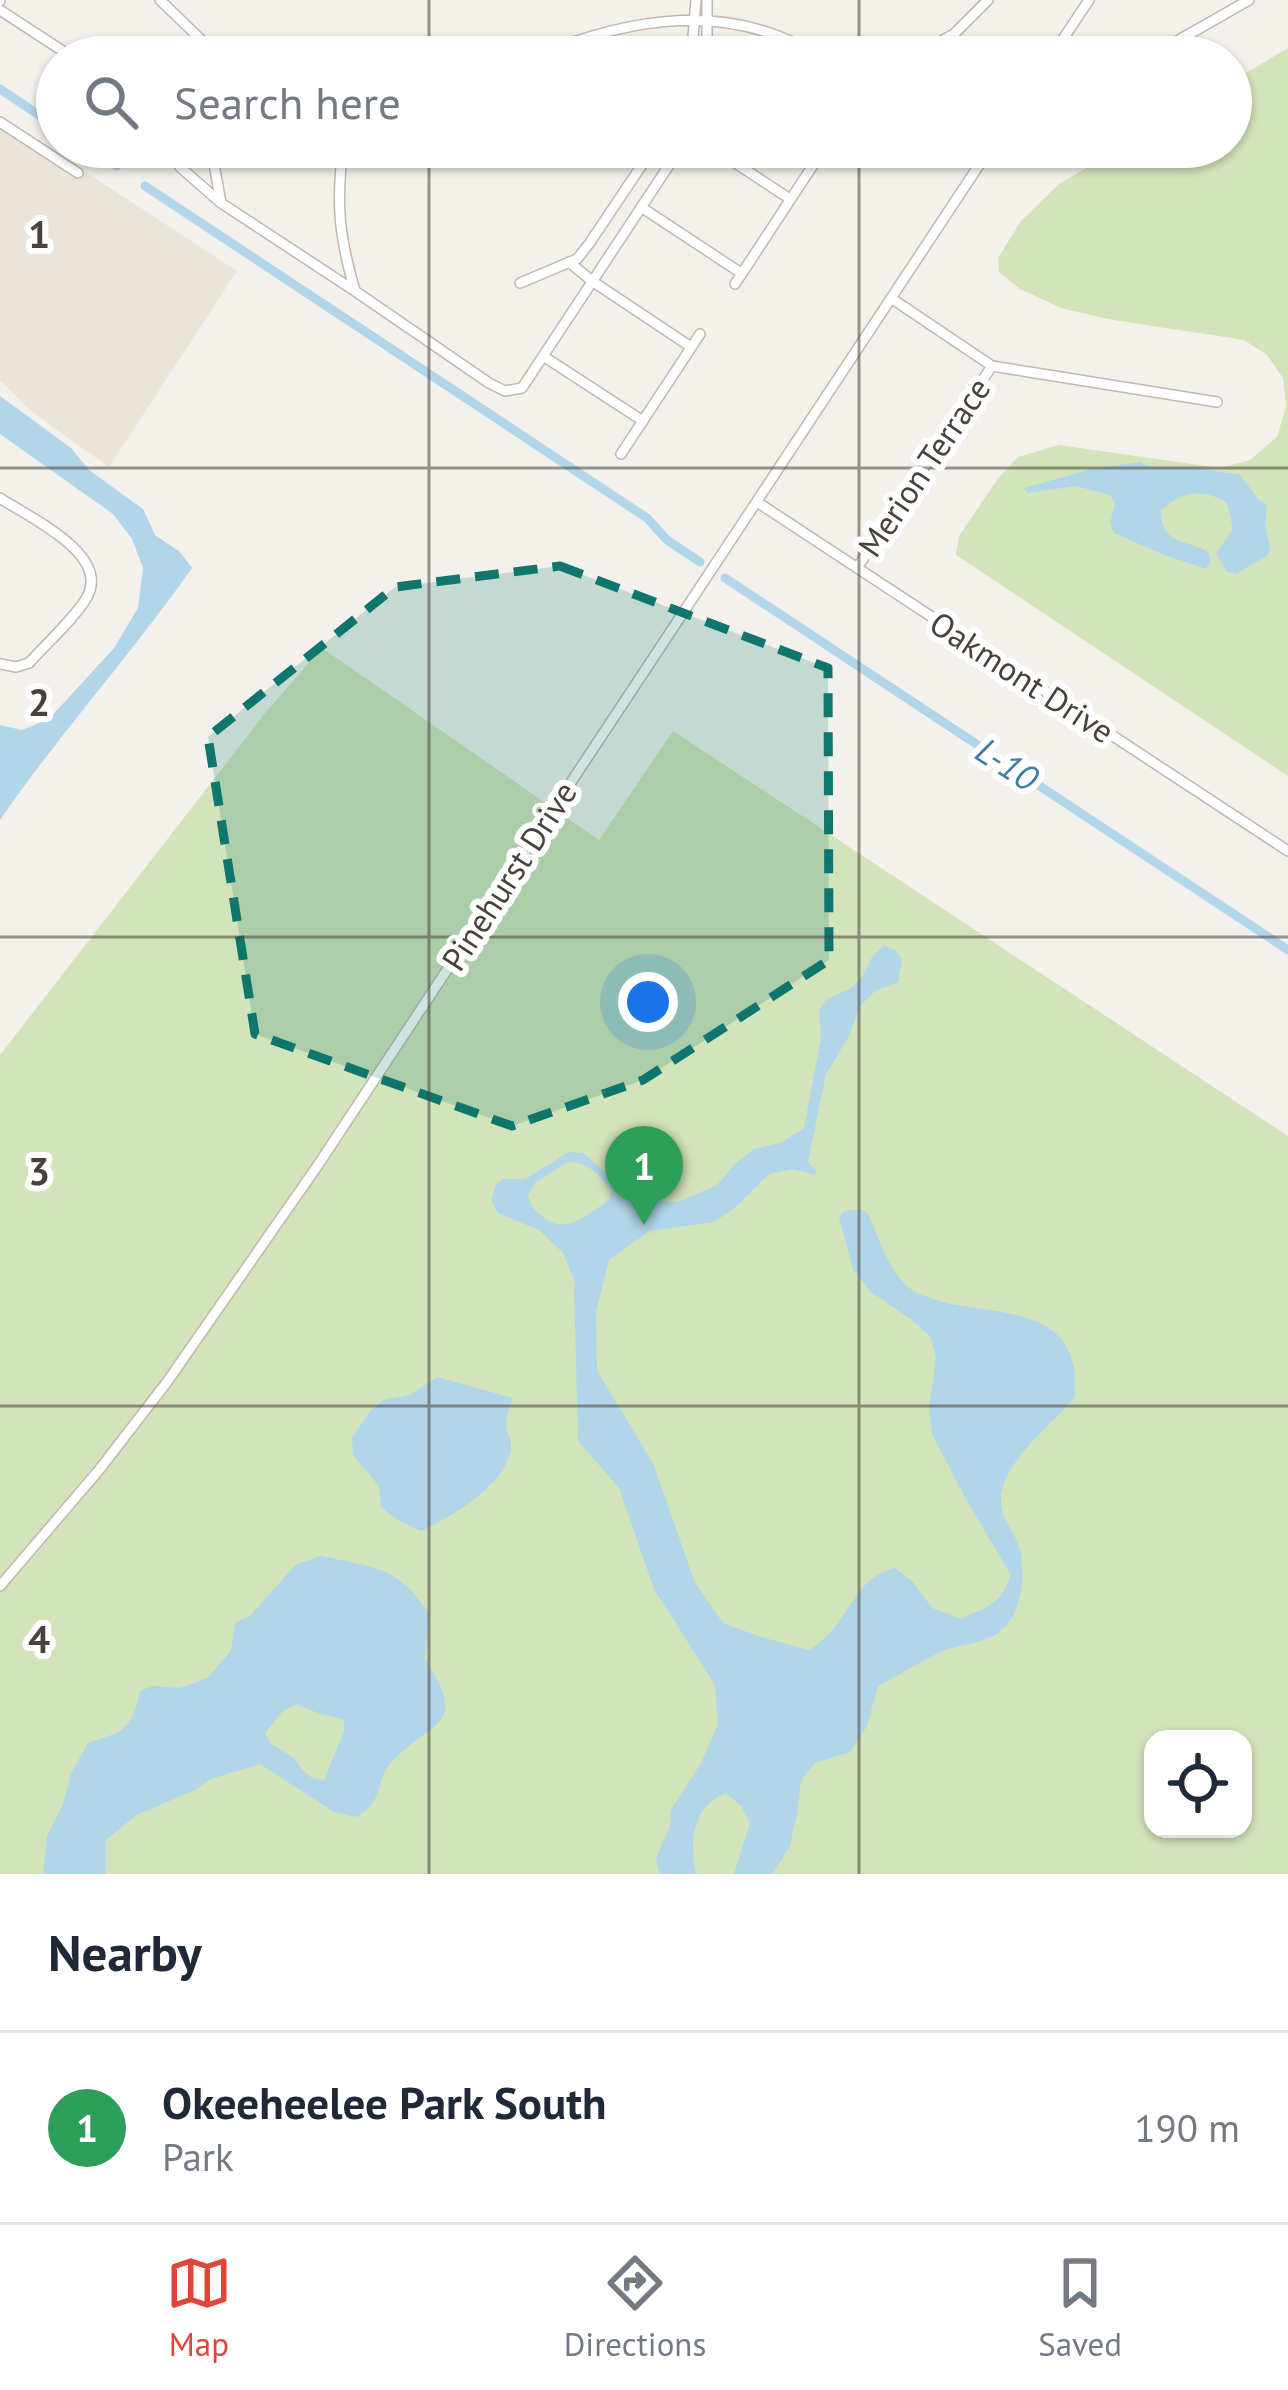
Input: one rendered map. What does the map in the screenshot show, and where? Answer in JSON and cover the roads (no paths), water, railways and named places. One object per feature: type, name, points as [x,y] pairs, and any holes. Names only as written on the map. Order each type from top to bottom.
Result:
[{"type":"street","points":[[160,0],[197,36]]},
{"type":"street","points":[[693,36],[695,0]]},
{"type":"street","points":[[707,0],[707,36]]},
{"type":"street","points":[[950,36],[988,0]]},
{"type":"street","points":[[1066,36],[1089,0]]},
{"type":"street","points":[[1186,36],[1249,0]]},
{"type":"street","points":[[0,3],[44,36]]},
{"type":"street","points":[[594,36],[694,17],[737,21],[781,36]]},
{"type":"street","points":[[0,122],[36,146]]},
{"type":"street","points":[[70,168],[78,173]]},
{"type":"street","points":[[181,168],[221,203],[505,392],[522,388],[667,168]]},
{"type":"street","points":[[215,168],[221,203]]},
{"type":"street","points":[[342,168],[337,191],[343,249],[355,291]]},
{"type":"street","points":[[520,284],[577,259],[640,168]]},
{"type":"street","points":[[744,168],[790,199]]},
{"type":"street","points":[[641,207],[738,279],[811,168]]},
{"type":"street","name":"Pinehurst Drive","points":[[0,1586],[99,1470],[210,1322],[978,168]]},
{"type":"street","points":[[569,262],[692,347]]},
{"type":"street","points":[[891,298],[992,366],[1216,402]]},
{"type":"street","points":[[620,454],[700,334]]},
{"type":"street","points":[[543,356],[643,421]]},
{"type":"street","name":"Merion Terrace","points":[[857,568],[992,366]]},
{"type":"street","points":[[0,497],[77,549],[91,578],[86,600],[29,663],[0,664]]},
{"type":"street","name":"Oakmont Drive","points":[[757,502],[1288,851]]},
{"type":"water","points":[[0,396],[143,509],[155,535],[180,552],[192,568],[0,820],[0,725],[22,730],[49,719],[114,648],[138,608],[143,568],[132,539],[113,514],[0,434]]},
{"type":"water","points":[[1140,462],[1239,474],[1267,504],[1268,555],[1236,574],[1226,571],[1216,553],[1233,529],[1227,503],[1209,495],[1184,496],[1161,511],[1171,536],[1209,553],[1211,563],[1205,569],[1114,533],[1110,523],[1115,503],[1110,495],[1076,486],[1027,493],[1024,488],[1092,469]]},
{"type":"water","points":[[884,945],[895,950],[902,958],[898,982],[875,991],[860,1006],[826,1074],[808,1162],[817,1171],[815,1175],[793,1169],[769,1174],[714,1222],[649,1231],[609,1260],[596,1312],[597,1371],[653,1463],[695,1583],[723,1623],[809,1650],[880,1573],[895,1568],[913,1582],[932,1608],[961,1619],[998,1599],[1011,1575],[932,1434],[929,1410],[936,1357],[930,1336],[871,1292],[853,1270],[839,1217],[844,1211],[861,1209],[868,1214],[889,1262],[914,1291],[952,1304],[1017,1315],[1054,1332],[1067,1347],[1075,1397],[1022,1453],[1006,1478],[1002,1509],[1018,1543],[1022,1571],[1018,1603],[1003,1629],[989,1638],[943,1651],[878,1686],[867,1726],[850,1752],[815,1763],[801,1780],[789,1848],[772,1874],[734,1874],[750,1823],[726,1793],[706,1807],[696,1826],[696,1874],[659,1874],[656,1858],[669,1829],[671,1810],[701,1763],[718,1724],[715,1685],[654,1589],[619,1488],[578,1441],[574,1280],[563,1253],[539,1230],[498,1213],[491,1200],[503,1179],[525,1179],[569,1152],[584,1153],[620,1187],[649,1200],[678,1202],[717,1185],[754,1149],[780,1143],[804,1128],[821,1038],[819,1010],[826,1000],[863,976]],"holes":[[[568,1162],[602,1179],[611,1190],[609,1200],[579,1220],[554,1223],[537,1211],[528,1195],[535,1183]]]},
{"type":"water","points":[[437,1377],[513,1398],[506,1423],[511,1445],[508,1459],[490,1485],[462,1508],[421,1531],[381,1507],[379,1486],[353,1455],[352,1438],[383,1400],[410,1395]]},
{"type":"water","points":[[321,1556],[384,1571],[407,1586],[430,1615],[425,1659],[445,1699],[440,1721],[391,1763],[372,1804],[357,1817],[334,1812],[260,1764],[211,1779],[136,1815],[106,1840],[106,1874],[43,1874],[47,1836],[88,1743],[125,1727],[140,1691],[152,1686],[180,1688],[207,1678],[231,1651],[235,1623],[251,1615],[295,1565]],"holes":[[[296,1704],[343,1719],[345,1729],[324,1780],[312,1778],[294,1758],[270,1743],[265,1733],[283,1711]]]},
{"type":"waterway","name":"L-10","points":[[0,89],[36,113]]},
{"type":"waterway","name":"L-10","points":[[145,186],[647,518],[667,540],[700,562]]},
{"type":"waterway","name":"L-10","points":[[725,578],[1288,950]]},
{"type":"place","name":"Okeeheelee Park South","points":[[644,1225]]}]
